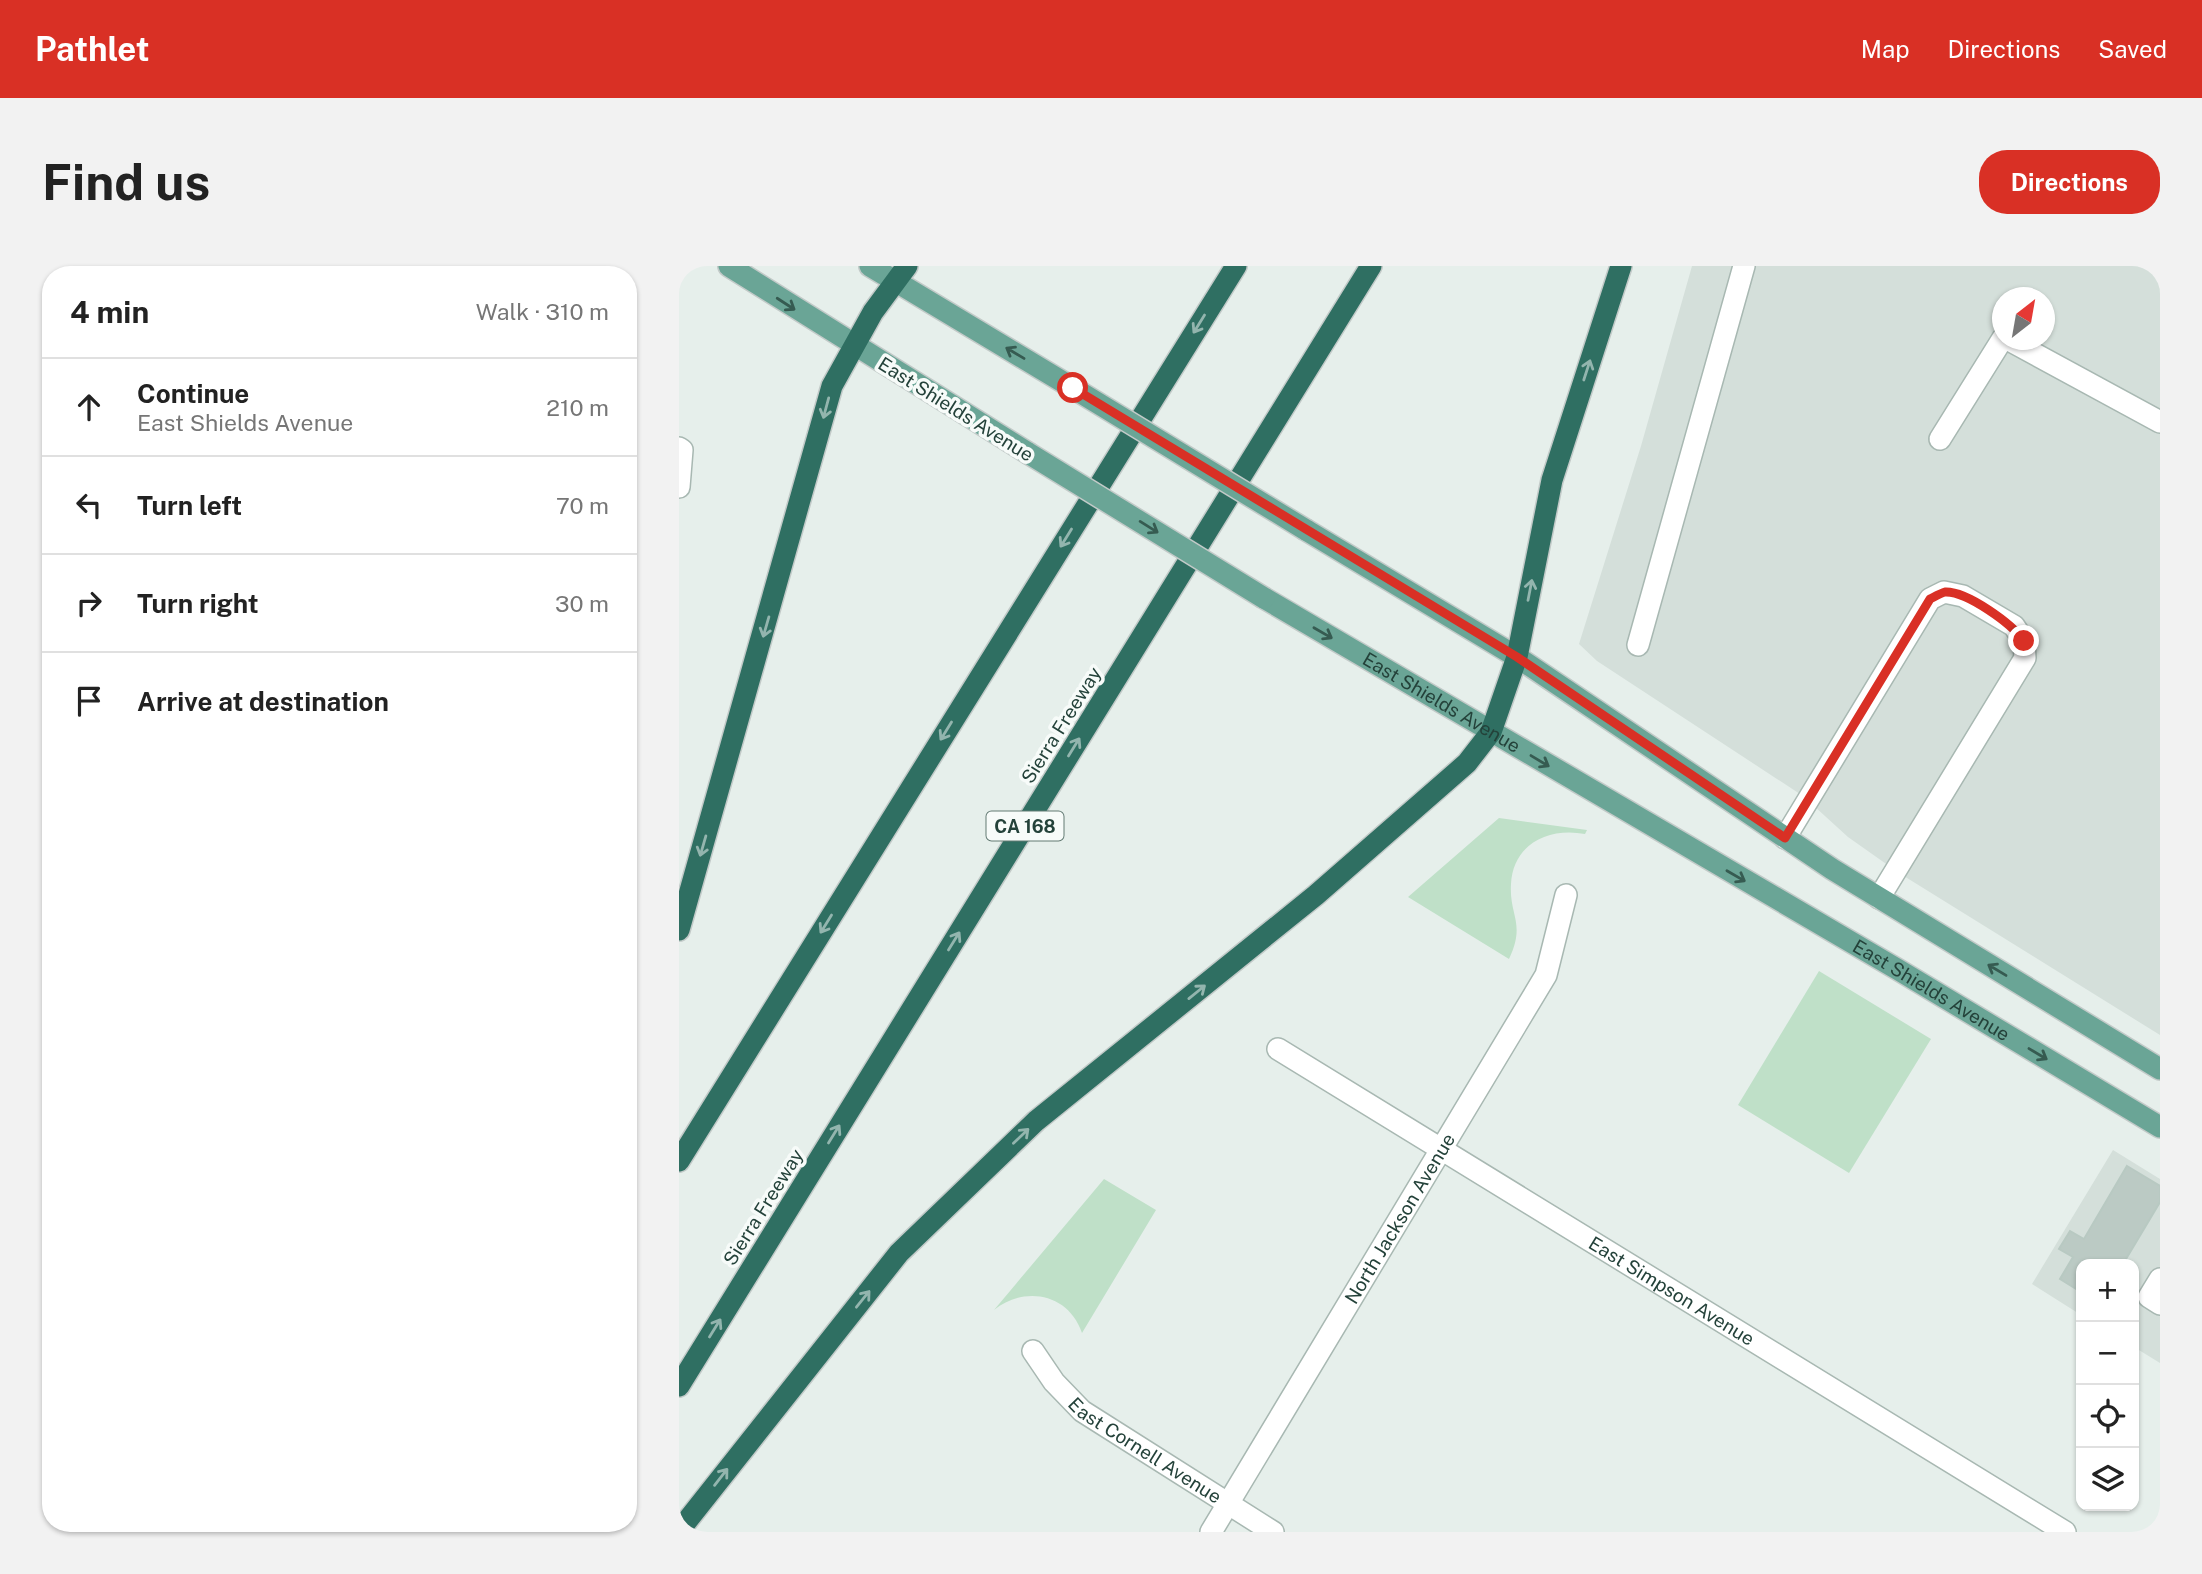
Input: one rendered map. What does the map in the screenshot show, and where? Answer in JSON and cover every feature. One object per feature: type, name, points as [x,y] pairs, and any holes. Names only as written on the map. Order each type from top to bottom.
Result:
[{"type":"highway","points":[[679,1161],[1235,266]]},
{"type":"highway","name":"Sierra Freeway","points":[[679,1386],[1371,266]]},
{"type":"highway","points":[[679,1531],[899,1254],[1036,1121],[1316,895],[1467,763],[1492,732],[1517,657],[1552,480],[1621,266]]},
{"type":"highway","points":[[679,930],[832,386],[853,345],[901,273]]},
{"type":"main road","name":"East Shields Avenue","points":[[730,266],[853,345],[1264,598],[2160,1127]]},
{"type":"main road","points":[[870,266],[901,273],[1073,388],[1517,657],[1785,838],[1879,898],[2159,1065]]},
{"type":"street","points":[[1638,645],[1744,266]]},
{"type":"street","points":[[1940,439],[1996,350]]},
{"type":"street","points":[[2027,350],[2160,422]]},
{"type":"street","points":[[679,448],[683,450],[679,487]]},
{"type":"street","points":[[1785,838],[1930,599],[1944,592],[1963,596],[2014,626],[2024,641],[2025,658],[1879,898]]},
{"type":"street","name":"North Jackson Avenue","points":[[1211,1532],[1443,1151],[1546,975],[1566,895]]},
{"type":"street","name":"East Simpson Avenue","points":[[1278,1049],[2066,1532]]},
{"type":"street","points":[[2160,1279],[2149,1297],[2160,1304]]},
{"type":"street","name":"East Cornell Avenue","points":[[1033,1351],[1054,1382],[1082,1411],[1273,1532]]},
{"type":"shaded area","points":[[1692,266],[2160,266],[2160,1035],[1899,873],[1848,837],[1803,796],[1597,661],[1579,644],[1641,446]]},
{"type":"shaded area","points":[[2113,1150],[2160,1179],[2160,1363],[2139,1350],[2139,1259],[2076,1259],[2076,1312],[2032,1284]]},
{"type":"green space","points":[[1499,818],[1587,830],[1585,834],[1572,832],[1547,836],[1526,848],[1518,858],[1511,884],[1517,928],[1509,959],[1408,897]]},
{"type":"green space","points":[[1819,971],[1931,1039],[1849,1173],[1738,1105]]},
{"type":"green space","points":[[1104,1179],[1156,1210],[1082,1333],[1067,1309],[1045,1298],[1019,1298],[994,1310]]},
{"type":"building","points":[[2127,1166],[2160,1186],[2160,1202],[2126,1259],[2076,1259],[2076,1289],[2060,1279],[2073,1257],[2059,1249],[2070,1231],[2084,1239]]},
{"type":"route","points":[[1073,388],[1517,657],[1785,838],[1930,599],[1944,592],[1963,596],[2014,626],[2024,641]]}]
